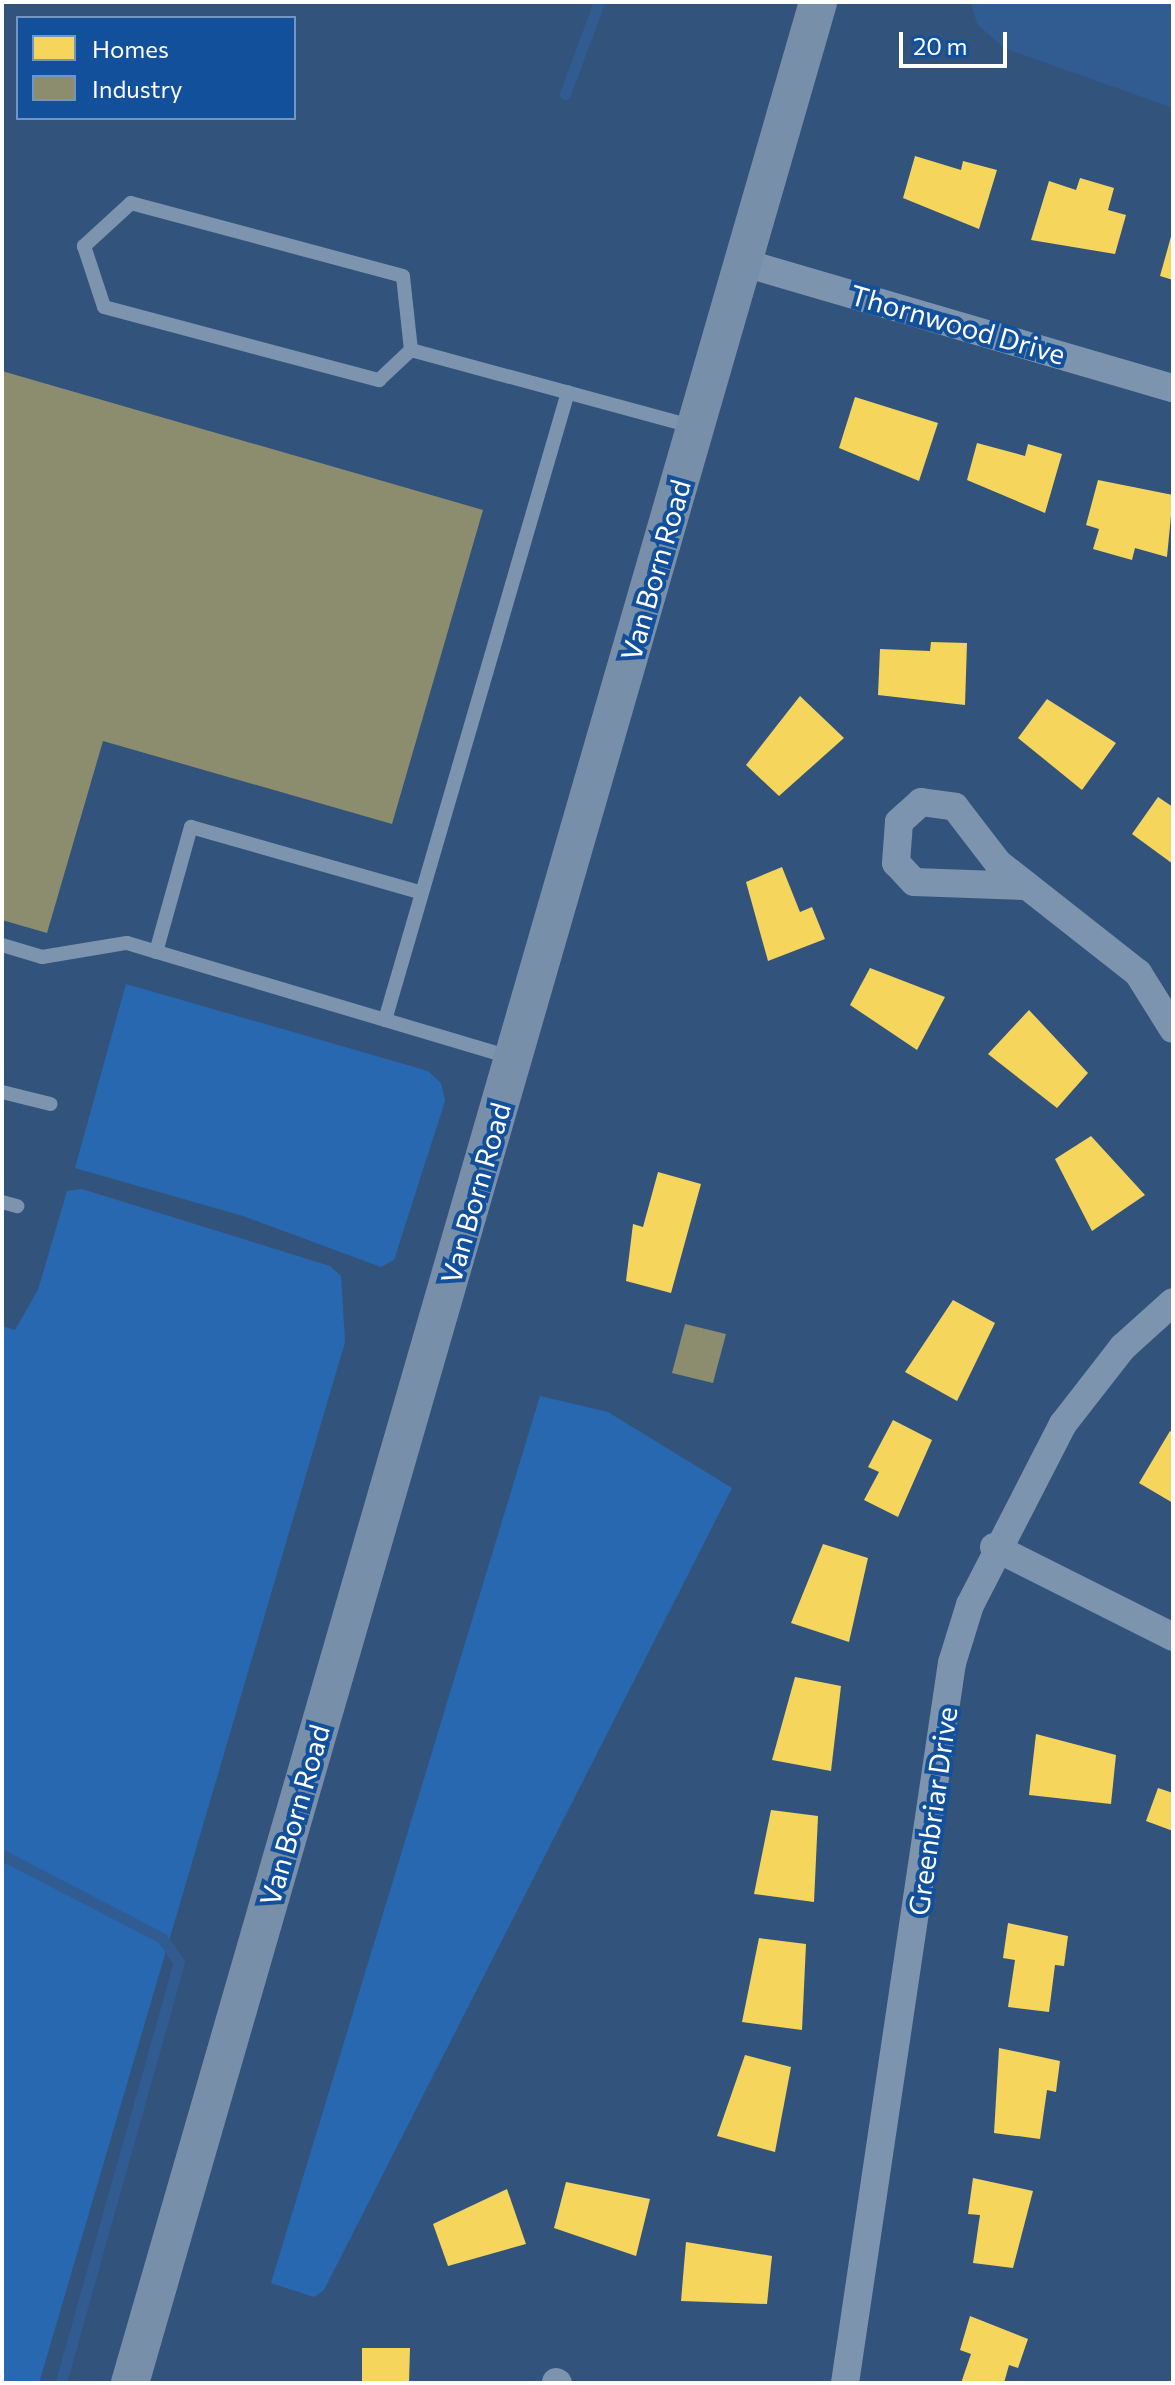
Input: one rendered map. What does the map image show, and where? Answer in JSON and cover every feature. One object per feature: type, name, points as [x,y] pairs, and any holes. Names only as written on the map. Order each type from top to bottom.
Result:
[{"type":"street","name":"Van Born Road","points":[[130,2383],[818,2]]},
{"type":"street","name":"Thornwood Drive","points":[[741,262],[1173,388]]},
{"type":"street","points":[[1024,886],[914,882],[896,863],[899,822],[921,802],[955,807],[1024,886],[1111,946],[1153,991],[1173,1029]]},
{"type":"street","name":"Greenbriar Drive","points":[[845,2383],[858,2332],[952,1663],[994,1547],[1092,1384],[1173,1302]]},
{"type":"street","points":[[994,1547],[1173,1637]]},
{"type":"lane","points":[[131,203],[403,276],[411,350],[379,380],[104,307],[84,246],[131,203]]},
{"type":"lane","points":[[411,350],[695,428]]},
{"type":"lane","points":[[385,1020],[568,392]]},
{"type":"lane","points":[[156,952],[191,827],[422,893]]},
{"type":"lane","points":[[2,945],[42,957],[127,943],[514,1058]]},
{"type":"lane","points":[[2,1092],[51,1104]]},
{"type":"shaded area","points":[[971,2],[1173,2],[1173,108],[1004,48],[977,24]]},
{"type":"shaded area","points":[[126,984],[428,1071],[441,1083],[445,1101],[394,1260],[381,1267],[243,1216],[75,1168]]},
{"type":"shaded area","points":[[82,1189],[330,1266],[341,1276],[345,1342],[39,2383],[2,2383],[2,1326],[15,1330],[38,1290],[67,1191]]},
{"type":"shaded area","points":[[540,1396],[608,1412],[732,1488],[324,2290],[314,2297],[271,2283]]},
{"type":"building: Homes","points":[[915,156],[961,170],[963,161],[997,170],[979,229],[903,198]]},
{"type":"building: Homes","points":[[1080,178],[1114,188],[1108,210],[1126,215],[1115,254],[1031,240],[1049,181],[1076,190]]},
{"type":"building: Homes","points":[[1173,233],[1173,280],[1160,276]]},
{"type":"building: Homes","points":[[855,397],[938,423],[919,481],[839,448]]},
{"type":"building: Homes","points":[[977,443],[1025,456],[1028,444],[1062,454],[1045,513],[967,480]]},
{"type":"building: Homes","points":[[1098,480],[1173,495],[1167,557],[1135,548],[1132,560],[1093,549],[1099,529],[1086,525]]},
{"type":"building: Homes","points":[[931,642],[967,643],[965,705],[878,695],[880,649],[930,651]]},
{"type":"building: Homes","points":[[800,696],[844,738],[779,796],[746,765]]},
{"type":"building: Homes","points":[[1047,699],[1116,743],[1082,790],[1018,738]]},
{"type":"building: Homes","points":[[1158,797],[1173,807],[1173,864],[1132,834]]},
{"type":"building: Homes","points":[[782,867],[800,912],[812,907],[825,939],[768,961],[746,882]]},
{"type":"building: Homes","points":[[870,968],[945,997],[917,1050],[850,1005]]},
{"type":"building: Homes","points":[[1029,1010],[1088,1073],[1057,1108],[988,1054]]},
{"type":"building: Homes","points":[[1091,1136],[1145,1195],[1092,1231],[1055,1159]]},
{"type":"building: Homes","points":[[658,1172],[701,1184],[671,1293],[626,1281],[633,1224],[643,1227]]},
{"type":"building: Homes","points":[[953,1300],[995,1323],[957,1401],[905,1372]]},
{"type":"building: Homes","points":[[893,1420],[932,1440],[898,1517],[864,1500],[879,1472],[868,1467]]},
{"type":"building: Homes","points":[[1170,1431],[1173,1433],[1173,1503],[1139,1483]]},
{"type":"building: Homes","points":[[823,1544],[868,1558],[849,1642],[791,1623]]},
{"type":"building: Homes","points":[[795,1677],[841,1686],[831,1771],[772,1760]]},
{"type":"building: Homes","points":[[1036,1734],[1116,1755],[1111,1804],[1029,1795]]},
{"type":"building: Homes","points":[[1158,1788],[1173,1793],[1173,1831],[1146,1821]]},
{"type":"building: Homes","points":[[771,1810],[818,1816],[814,1902],[754,1894]]},
{"type":"building: Homes","points":[[1008,1923],[1068,1936],[1064,1966],[1055,1965],[1049,2012],[1008,2007],[1015,1960],[1003,1958]]},
{"type":"building: Homes","points":[[759,1938],[806,1944],[802,2030],[742,2022]]},
{"type":"building: Homes","points":[[999,2048],[1060,2061],[1056,2092],[1047,2090],[1040,2139],[994,2133]]},
{"type":"building: Homes","points":[[745,2055],[791,2067],[775,2152],[717,2136]]},
{"type":"building: Homes","points":[[973,2178],[1033,2191],[1013,2268],[973,2263],[980,2215],[968,2214]]},
{"type":"building: Homes","points":[[566,2182],[650,2199],[636,2256],[554,2228]]},
{"type":"building: Homes","points":[[507,2189],[526,2244],[448,2266],[433,2224]]},
{"type":"building: Homes","points":[[686,2242],[772,2256],[767,2304],[681,2301]]},
{"type":"building: Homes","points":[[970,2316],[1028,2339],[1018,2368],[1009,2365],[1004,2383],[961,2383],[971,2354],[960,2350]]},
{"type":"building: Homes","points":[[362,2348],[410,2348],[409,2383],[362,2383]]},
{"type":"building: Industry","points":[[2,371],[483,510],[392,824],[103,741],[47,933],[2,920]]},
{"type":"building: Industry","points":[[685,1324],[726,1334],[713,1383],[672,1373]]},
{"type":"waterway","points":[[565,94],[599,2]]},
{"type":"waterway","points":[[2,1855],[162,1938],[179,1962],[61,2383]]}]
